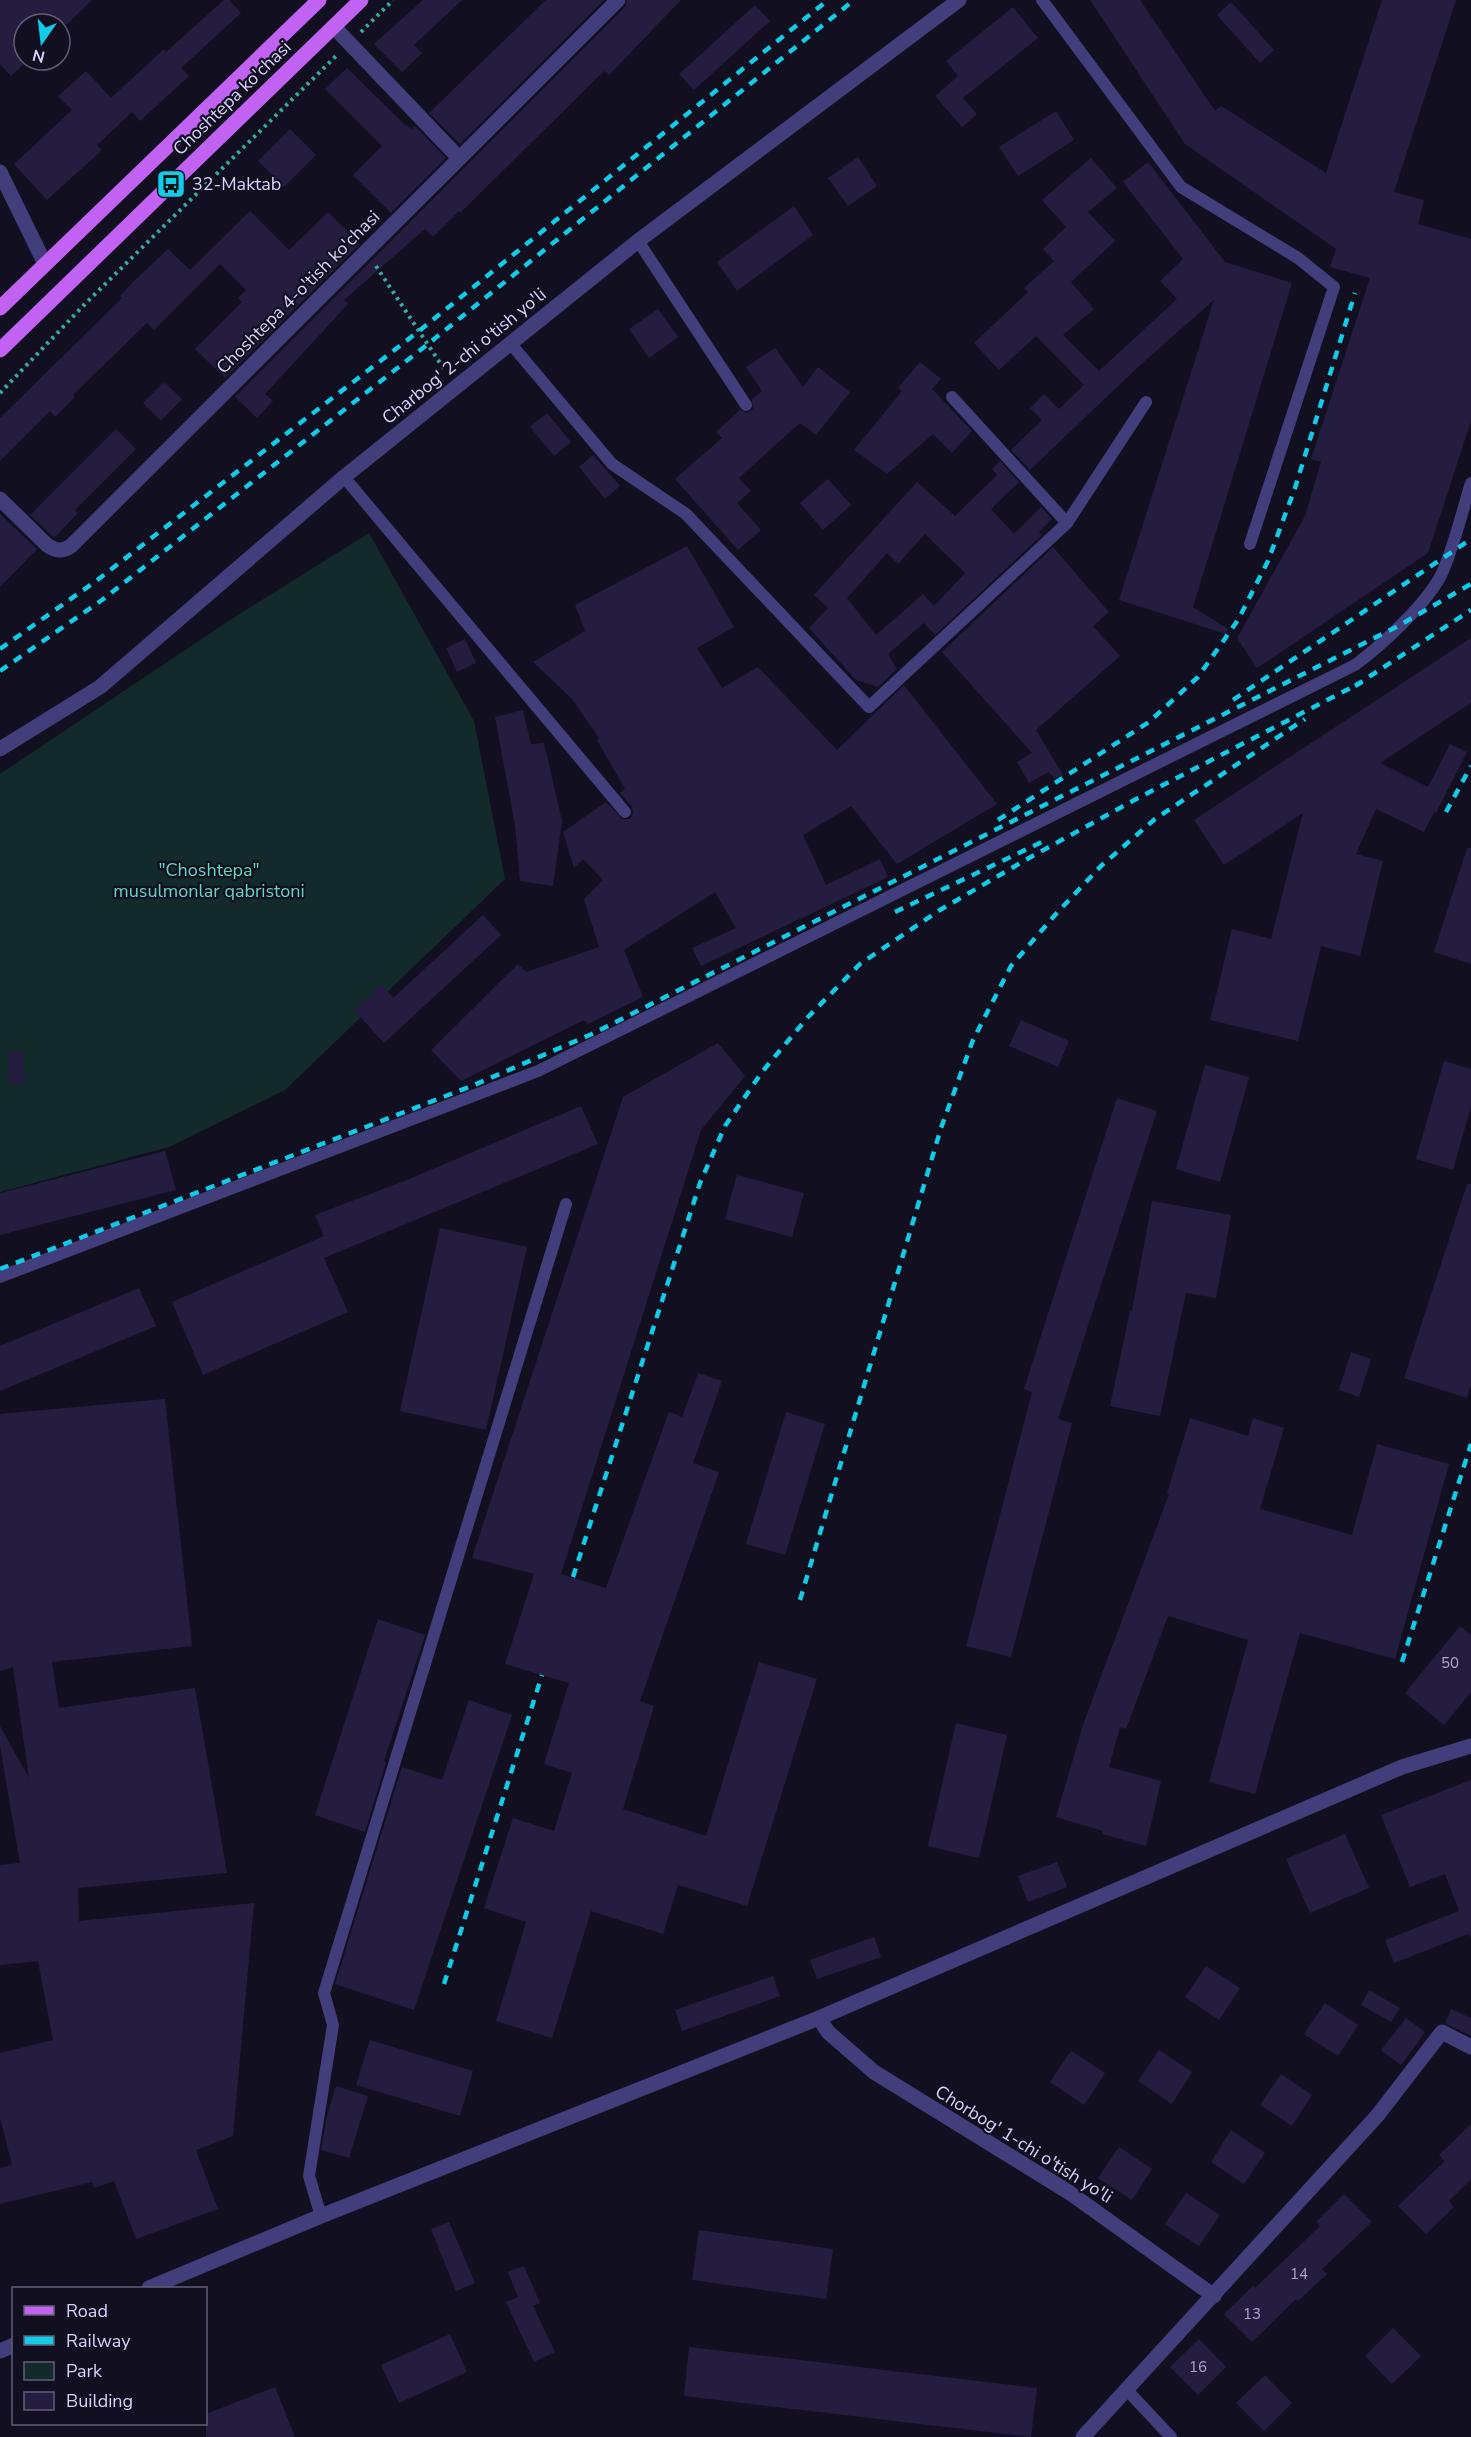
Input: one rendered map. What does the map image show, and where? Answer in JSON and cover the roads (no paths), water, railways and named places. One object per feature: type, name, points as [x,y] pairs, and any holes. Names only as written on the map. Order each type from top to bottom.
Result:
[{"type":"main road","name":"Choshtepa ko'chasi","points":[[0,308],[319,0]]},
{"type":"main road","name":"Choshtepa ko'chasi","points":[[0,350],[361,0]]},
{"type":"street","name":"Choshtepa 4-o'tish ko'chasi","points":[[0,499],[46,545],[54,550],[64,550],[71,546],[618,0]]},
{"type":"street","name":"Charbog' 2-chi o'tish yo'li","points":[[0,749],[100,687],[344,477],[638,241],[959,0]]},
{"type":"street","points":[[334,27],[459,158]]},
{"type":"street","points":[[0,172],[5,193],[45,264]]},
{"type":"street","points":[[154,2287],[321,2216],[819,2018],[1402,1767],[1471,1746]]},
{"type":"street","name":"Chorbog' 1-chi o'tish yo'li","points":[[819,2018],[828,2032],[874,2072],[1070,2193],[1214,2296]]},
{"type":"street","points":[[1083,2437],[1377,2116],[1442,2032],[1471,2047]]},
{"type":"lane","points":[[1042,0],[1180,187],[1298,258],[1334,287],[1250,544]]},
{"type":"lane","points":[[638,241],[746,405]]},
{"type":"lane","points":[[511,344],[612,465],[686,514],[869,707],[1067,523],[1146,402]]},
{"type":"lane","points":[[952,397],[1067,523]]},
{"type":"lane","points":[[344,477],[625,812]]},
{"type":"lane","points":[[0,1277],[538,1071],[1355,665],[1379,647],[1432,588],[1443,572],[1471,483]]},
{"type":"lane","points":[[321,2216],[309,2176],[333,2025],[324,1993],[566,1204]]},
{"type":"lane","points":[[1126,2389],[1171,2437]]},
{"type":"railway","points":[[0,649],[96,581],[419,331],[828,0]]},
{"type":"railway","points":[[0,671],[102,600],[428,344],[854,0]]},
{"type":"railway","points":[[998,820],[1149,722],[1198,677],[1238,620],[1268,561],[1295,488],[1355,293]]},
{"type":"railway","points":[[1233,700],[1471,539]]},
{"type":"railway","points":[[0,1269],[474,1085],[592,1034],[1400,625],[1471,584]]},
{"type":"railway","points":[[1355,686],[1471,610]]},
{"type":"railway","points":[[573,1577],[700,1183],[725,1126],[762,1072],[808,1017],[860,964],[940,910],[1138,798],[1362,682]]},
{"type":"railway","points":[[800,1600],[941,1128],[973,1040],[1011,966],[1101,866],[1155,819],[1305,719]]},
{"type":"railway","points":[[1446,812],[1471,766]]},
{"type":"railway","points":[[895,912],[1044,841]]},
{"type":"railway","points":[[1402,1662],[1471,1444]]},
{"type":"railway","points":[[444,1984],[542,1675]]},
{"type":"place","name":"32-Maktab","points":[[171,184]]},
{"type":"park label","name":"\"Choshtepa\" musulmonlar qabristoni","points":[[209,880]]}]
